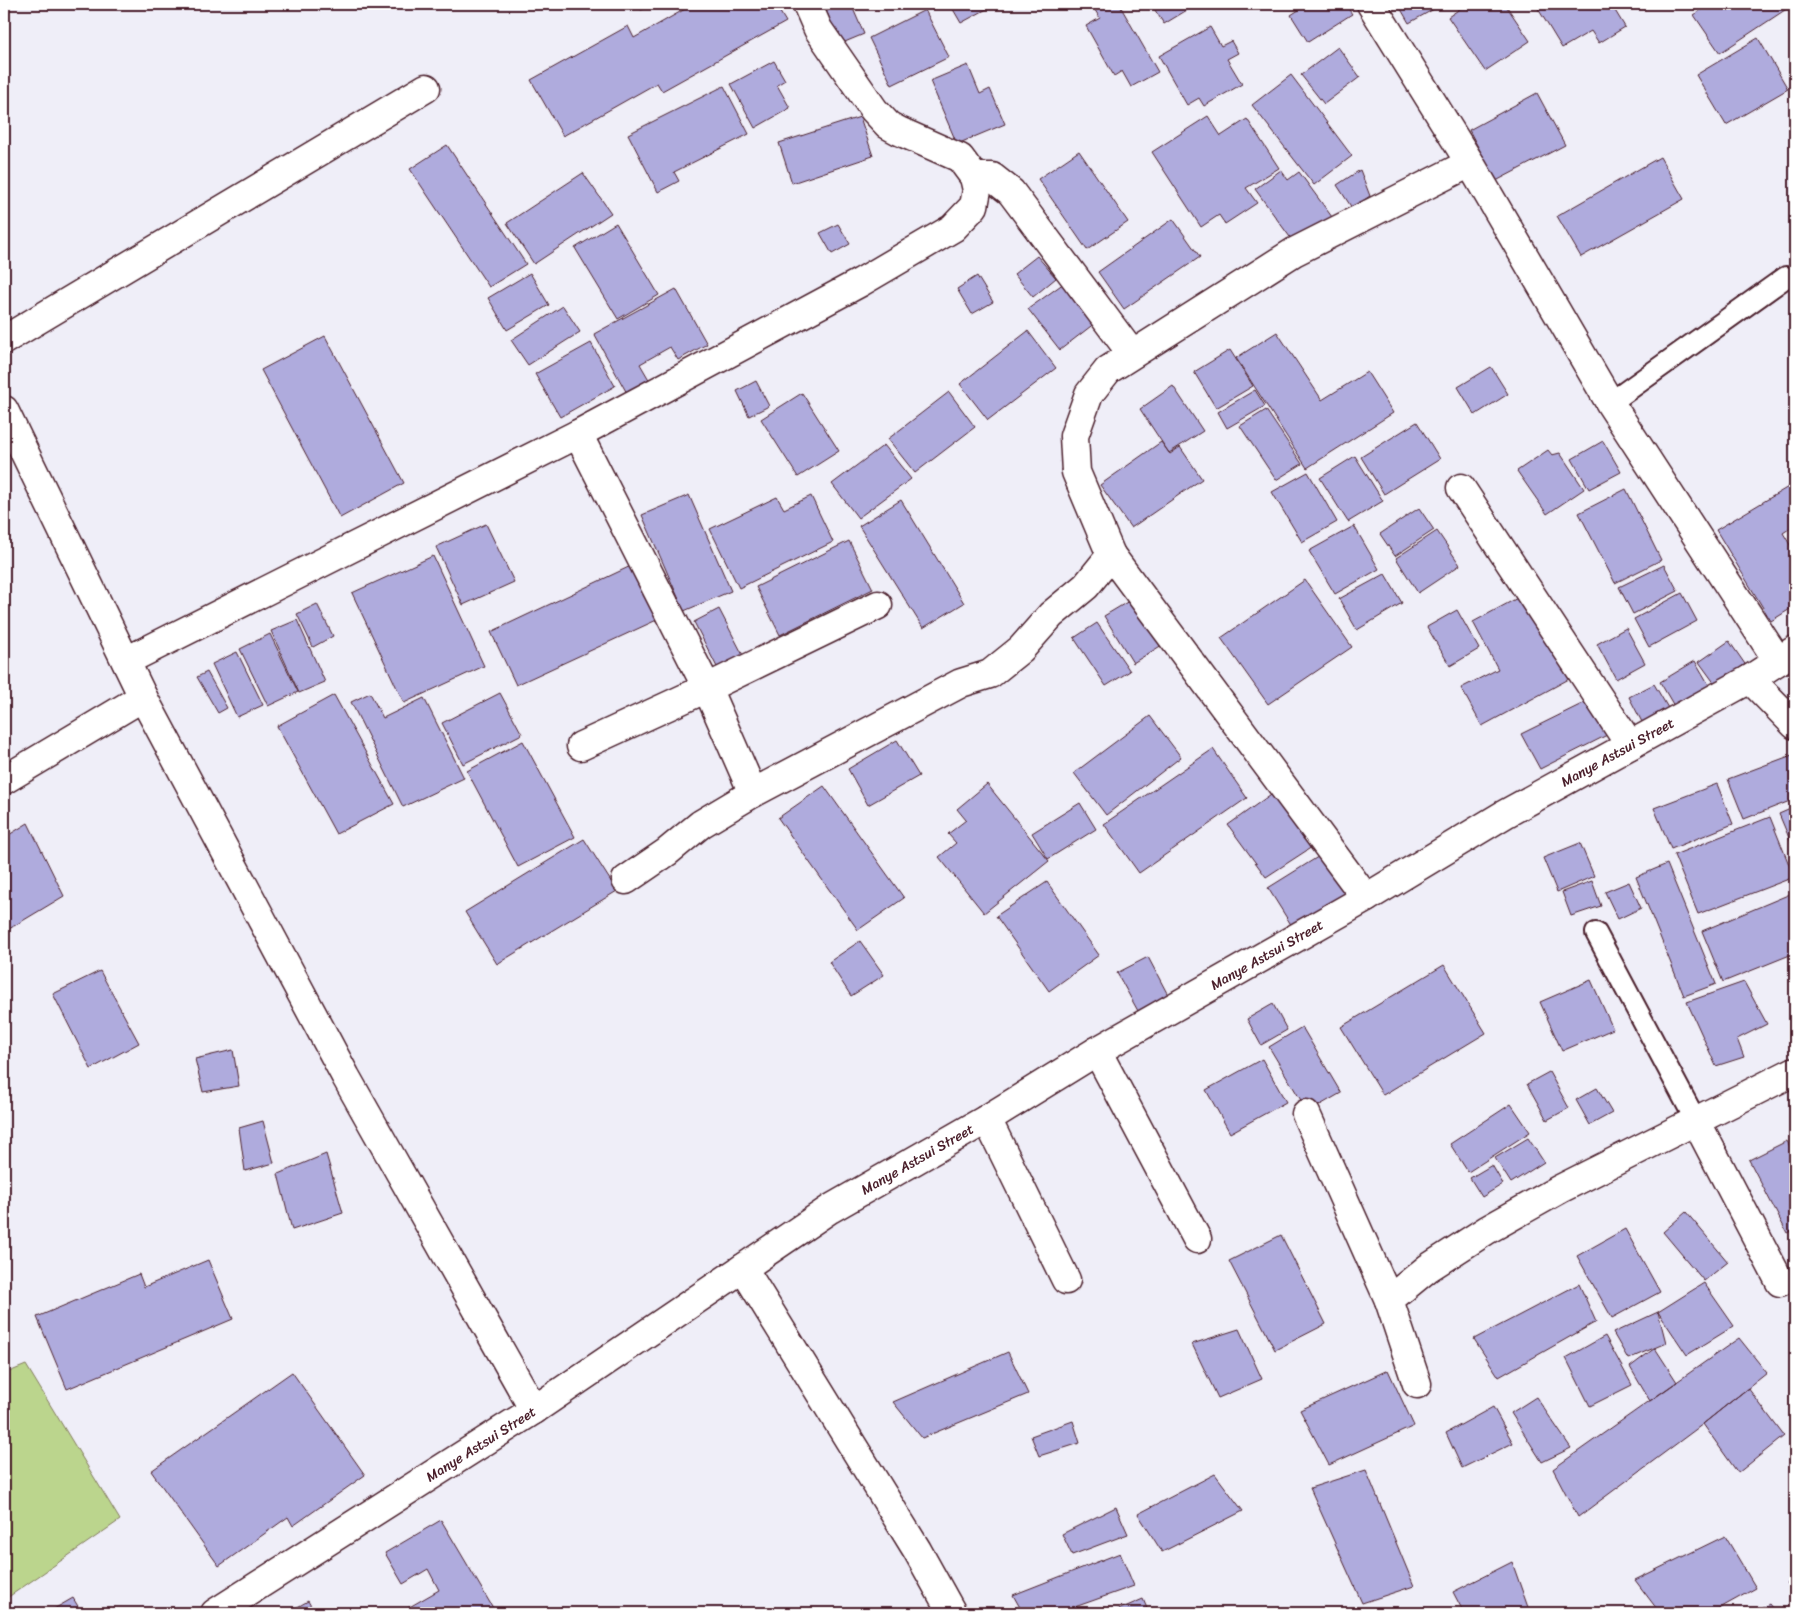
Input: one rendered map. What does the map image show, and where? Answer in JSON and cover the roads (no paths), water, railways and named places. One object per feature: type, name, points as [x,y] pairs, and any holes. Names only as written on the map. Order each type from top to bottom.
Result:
[{"type":"street","points":[[126,660],[578,434],[862,282],[954,228],[974,206],[977,190],[974,177],[960,158],[888,125],[874,110],[818,30],[807,4]]},
{"type":"street","points":[[1371,4],[1470,163],[1610,403],[1786,655]]},
{"type":"street","points":[[4,340],[426,88]]},
{"type":"street","points":[[1366,898],[1112,555],[1076,472],[1074,436],[1089,394],[1108,370],[1294,252],[1470,163]]},
{"type":"street","points":[[974,177],[992,176],[1011,192],[1132,354]]},
{"type":"street","points":[[4,410],[126,660],[142,697],[346,1077],[534,1410]]},
{"type":"street","points":[[578,434],[707,688],[753,793]]},
{"type":"street","points":[[1461,488],[1630,744]]},
{"type":"street","points":[[626,880],[667,852],[701,824],[753,793],[961,683],[990,674],[1021,649],[1051,615],[1086,586],[1112,555]]},
{"type":"street","points":[[580,746],[707,688],[878,604]]},
{"type":"street","name":"Manye Astsui Street","points":[[215,1613],[534,1410],[830,1208],[987,1119],[1097,1051],[1366,898],[1505,814],[1750,679],[1786,655]]},
{"type":"street","points":[[1750,679],[1795,725]]},
{"type":"street","points":[[4,780],[142,697]]},
{"type":"street","points":[[1097,1051],[1197,1238]]},
{"type":"street","points":[[1389,1300],[1428,1268],[1487,1230],[1560,1189],[1795,1071]]},
{"type":"street","points":[[1306,1114],[1389,1300],[1417,1384]]},
{"type":"street","points":[[987,1119],[1066,1280]]},
{"type":"street","points":[[1696,1120],[1780,1282]]},
{"type":"street","points":[[743,1268],[917,1550],[952,1613]]},
{"type":"lane","points":[[1610,403],[1786,277]]},
{"type":"lane","points":[[1596,933],[1696,1120]]}]
